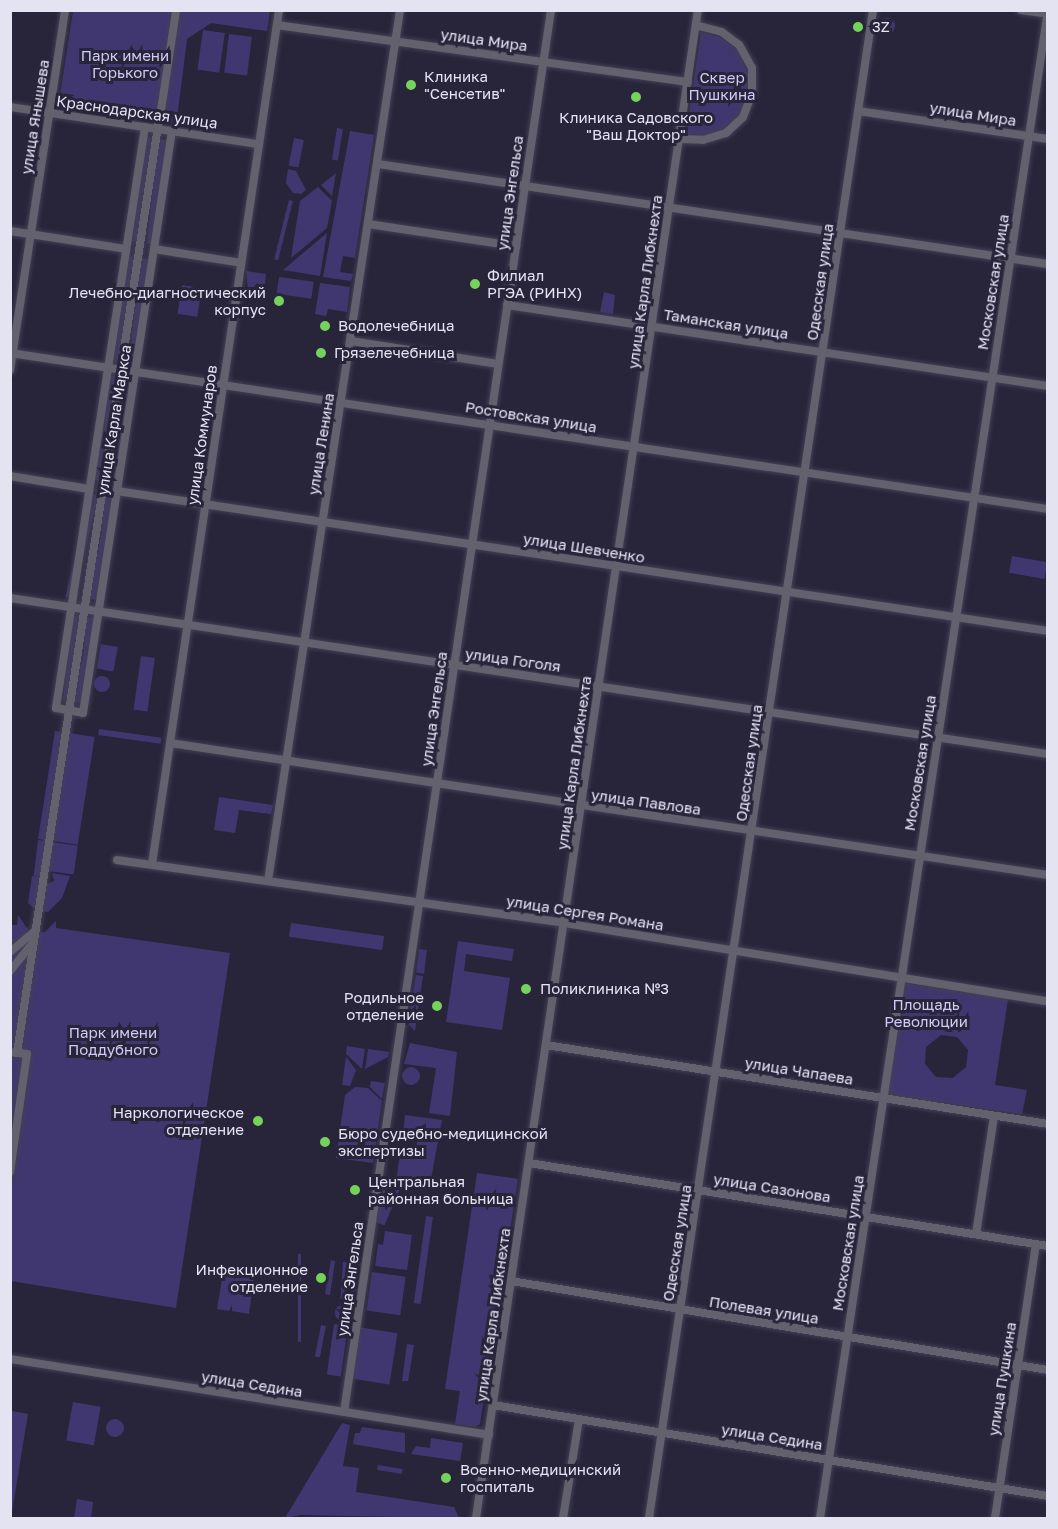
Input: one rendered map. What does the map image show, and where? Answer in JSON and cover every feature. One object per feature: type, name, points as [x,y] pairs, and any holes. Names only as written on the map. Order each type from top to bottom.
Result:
[{"type":"street","name":"улица Янышева","points":[[10,370],[65,10]]},
{"type":"street","points":[[10,1172],[27,1054],[14,1052],[35,931],[175,11],[182,10]]},
{"type":"street","name":"улица Коммунаров","points":[[152,864],[279,10]]},
{"type":"street","name":"улица Ленина","points":[[268,881],[400,10]]},
{"type":"street","name":"улица Энгельса","points":[[344,1412],[551,10]]},
{"type":"street","name":"улица Карла Либкнехта","points":[[476,1518],[698,10]]},
{"type":"street","name":"Одесская улица","points":[[649,1518],[753,831],[873,10]]},
{"type":"street","points":[[1021,10],[1047,13]]},
{"type":"street","name":"Московская улица","points":[[820,1518],[1047,13]]},
{"type":"street","name":"улица Мира","points":[[277,25],[688,82]]},
{"type":"street","points":[[680,139],[703,140],[726,133],[743,117],[752,94],[752,68],[739,45],[722,32],[696,25]]},
{"type":"street","name":"Краснодарская улица","points":[[10,107],[145,127],[159,122],[172,131],[259,144]]},
{"type":"street","name":"улица Мира","points":[[858,111],[1047,139]]},
{"type":"street","name":"улица Карла Маркса","points":[[145,127],[56,708],[69,710],[83,712],[172,131]]},
{"type":"street","points":[[378,164],[1047,264]]},
{"type":"street","points":[[368,224],[516,246]]},
{"type":"street","points":[[10,231],[126,249]]},
{"type":"street","points":[[154,249],[241,263]]},
{"type":"street","name":"Таманская улица","points":[[507,305],[1047,386]]},
{"type":"street","points":[[351,341],[498,364]]},
{"type":"street","name":"Ростовская улица","points":[[12,353],[1047,509]]},
{"type":"street","points":[[10,476],[90,489]]},
{"type":"street","name":"улица Шевченко","points":[[117,491],[1047,632]]},
{"type":"street","name":"улица Гоголя","points":[[10,598],[1047,754]]},
{"type":"street","name":"улица Павлова","points":[[170,743],[1047,875]]},
{"type":"street","name":"улица Сергея Романа","points":[[117,860],[564,923],[1047,1001]]},
{"type":"street","points":[[10,952],[35,931]]},
{"type":"street","points":[[10,971],[33,942]]},
{"type":"street","name":"улица Чапаева","points":[[546,1044],[1047,1124]]},
{"type":"street","points":[[976,1234],[994,1116]]},
{"type":"street","name":"улица Сазонова","points":[[529,1162],[1047,1246]]},
{"type":"street","name":"улица Пушкина","points":[[995,1518],[1036,1244]]},
{"type":"street","name":"Полевая улица","points":[[511,1281],[1047,1371]]},
{"type":"street","name":"улица Седина","points":[[10,1359],[489,1435]]},
{"type":"street","name":"улица Седина","points":[[493,1405],[1047,1496]]},
{"type":"street","points":[[563,1518],[579,1419]]},
{"type":"green space","name":"Парк имени Горького","points":[[73,11],[270,11],[267,31],[211,23],[187,39],[176,126],[58,108]]},
{"type":"green space","points":[[887,18],[893,20],[895,26],[893,32],[887,34],[881,32],[879,26],[881,20]]},
{"type":"green space","points":[[203,30],[225,33],[219,73],[197,70]]},
{"type":"green space","name":"Сквер Пушкина","points":[[701,32],[720,37],[737,49],[749,75],[749,94],[738,117],[724,130],[698,137],[686,135]]},
{"type":"green space","points":[[229,34],[252,37],[247,76],[224,73]]},
{"type":"green space","points":[[337,128],[343,129],[338,161],[332,160]]},
{"type":"green space","points":[[350,131],[374,135],[355,258],[343,256],[340,272],[353,274],[351,281],[323,277]]},
{"type":"green space","points":[[145,137],[153,138],[140,242],[132,241]]},
{"type":"green space","points":[[294,138],[304,140],[298,167],[289,165]]},
{"type":"green space","points":[[158,139],[167,140],[156,244],[147,243]]},
{"type":"green space","points":[[288,169],[296,171],[306,190],[301,194],[293,193],[286,183]]},
{"type":"green space","points":[[336,173],[332,196],[321,185]]},
{"type":"green space","points":[[318,187],[332,201],[327,228],[291,258],[300,201]]},
{"type":"green space","points":[[289,200],[293,201],[278,260],[274,259]]},
{"type":"green space","points":[[327,233],[320,276],[283,270]]},
{"type":"green space","points":[[127,256],[135,257],[122,362],[114,361]]},
{"type":"green space","points":[[140,258],[149,259],[138,364],[129,363]]},
{"type":"green space","points":[[246,271],[266,274],[264,292],[248,290]]},
{"type":"green space","points":[[279,277],[314,282],[311,299],[277,294]]},
{"type":"green space","points":[[320,283],[350,287],[347,312],[328,309],[326,316],[315,314]]},
{"type":"green space","points":[[182,285],[202,288],[197,317],[177,314]]},
{"type":"green space","points":[[604,292],[615,295],[613,314],[600,312]]},
{"type":"green space","points":[[109,376],[117,376],[104,443],[101,481],[93,480]]},
{"type":"green space","points":[[124,378],[130,379],[114,483],[106,482]]},
{"type":"green space","points":[[91,494],[99,496],[73,599],[65,597]]},
{"type":"green space","points":[[104,496],[112,498],[97,600],[88,598],[102,531]]},
{"type":"green space","points":[[1012,556],[1047,562],[1045,579],[1009,573]]},
{"type":"green space","points":[[72,615],[81,616],[72,701],[63,701]]},
{"type":"green space","points":[[86,617],[94,618],[81,703],[73,702],[84,651]]},
{"type":"green space","points":[[101,644],[118,647],[113,672],[97,669]]},
{"type":"green space","points":[[141,656],[155,658],[147,711],[133,709]]},
{"type":"green space","points":[[99,676],[105,676],[110,684],[108,690],[99,692],[94,687],[94,681]]},
{"type":"green space","points":[[99,729],[161,738],[161,744],[98,735]]},
{"type":"green space","points":[[55,731],[62,732],[46,840],[38,839]]},
{"type":"green space","points":[[69,733],[95,737],[78,845],[52,841]]},
{"type":"green space","points":[[219,797],[273,805],[271,814],[239,810],[235,833],[214,830]]},
{"type":"green space","points":[[38,840],[46,841],[42,877],[34,876]]},
{"type":"green space","points":[[51,842],[78,846],[74,874],[47,871]]},
{"type":"green space","points":[[52,873],[70,876],[62,898],[48,912],[41,911],[45,885],[54,881]]},
{"type":"green space","points":[[32,876],[41,877],[36,910],[28,903]]},
{"type":"green space","name":"Парк имени Поддубного","points":[[18,915],[29,931],[45,932],[56,921],[56,928],[230,953],[176,1308],[11,1281],[11,925],[17,925]]},
{"type":"green space","points":[[291,923],[384,936],[382,950],[289,937]]},
{"type":"green space","points":[[458,941],[514,949],[512,961],[466,954],[464,971],[510,978],[502,1030],[446,1022]]},
{"type":"green space","points":[[419,949],[427,950],[424,974],[416,973]]},
{"type":"green space","points":[[416,975],[423,976],[415,1031],[408,1024]]},
{"type":"green space","name":"Площадь Революции","points":[[903,983],[1008,999],[995,1085],[1027,1090],[1022,1114],[887,1095]],"holes":[[[941,1035],[957,1037],[968,1050],[966,1067],[953,1078],[936,1077],[925,1064],[926,1047]]]},
{"type":"green space","points":[[410,1043],[457,1052],[450,1116],[429,1113],[436,1068],[404,1064]]},
{"type":"green space","points":[[347,1046],[365,1049],[362,1069],[346,1054]]},
{"type":"green space","points":[[368,1049],[389,1052],[388,1057],[365,1069]]},
{"type":"green space","points":[[346,1057],[356,1070],[350,1086],[342,1085]]},
{"type":"green space","points":[[411,1067],[417,1070],[420,1076],[417,1082],[411,1085],[405,1082],[402,1076],[405,1070]]},
{"type":"green space","points":[[371,1081],[385,1083],[382,1099],[370,1087]]},
{"type":"green space","points":[[355,1087],[368,1088],[382,1101],[373,1163],[336,1158],[345,1095]]},
{"type":"green space","points":[[405,1115],[442,1120],[430,1184],[403,1181],[397,1175],[400,1153],[415,1153],[418,1138],[403,1134]]},
{"type":"green space","points":[[477,1173],[518,1179],[480,1424],[475,1427],[455,1424],[460,1391],[445,1389]]},
{"type":"green space","points":[[387,1181],[401,1187],[384,1226],[371,1220]]},
{"type":"green space","points":[[426,1216],[433,1217],[421,1304],[414,1303]]},
{"type":"green space","points":[[385,1231],[412,1235],[407,1270],[375,1266],[378,1244],[383,1245]]},
{"type":"green space","points":[[298,1254],[301,1254],[301,1342],[298,1342]]},
{"type":"green space","points":[[331,1260],[335,1261],[330,1295],[325,1294]]},
{"type":"green space","points":[[343,1262],[357,1263],[354,1300],[340,1299]]},
{"type":"green space","points":[[372,1272],[406,1277],[400,1315],[367,1311]]},
{"type":"green space","points":[[223,1273],[235,1275],[234,1281],[237,1275],[254,1278],[249,1314],[232,1311],[232,1305],[229,1311],[217,1309]]},
{"type":"green space","points":[[343,1305],[349,1307],[351,1313],[349,1319],[343,1321],[337,1319],[335,1313],[337,1307]]},
{"type":"green space","points":[[334,1324],[348,1326],[341,1376],[327,1375]]},
{"type":"green space","points":[[321,1325],[326,1326],[320,1357],[315,1356]]},
{"type":"green space","points":[[358,1327],[398,1333],[389,1385],[350,1378]]},
{"type":"green space","points":[[407,1344],[414,1345],[408,1381],[402,1381]]},
{"type":"green space","points":[[73,1402],[101,1407],[94,1445],[66,1440]]},
{"type":"green space","points":[[12,1411],[28,1414],[11,1518],[10,1423]]},
{"type":"green space","points":[[115,1419],[121,1422],[124,1428],[121,1434],[115,1437],[109,1434],[106,1428],[109,1422]]},
{"type":"green space","points":[[342,1423],[350,1425],[343,1466],[359,1468],[356,1492],[454,1507],[459,1518],[301,1515],[285,1518]]},
{"type":"green space","points":[[362,1427],[405,1433],[405,1453],[353,1444],[355,1433],[360,1433]]},
{"type":"green space","points":[[431,1438],[463,1443],[460,1461],[411,1454],[416,1446],[430,1448]]},
{"type":"green space","points":[[378,1465],[403,1469],[402,1474],[377,1470]]},
{"type":"green space","points":[[77,1499],[93,1502],[91,1518],[74,1518]]},
{"type":"place","name":"3Z","points":[[858,27]]},
{"type":"place","name":"Клиника \"Сенсетив\"","points":[[411,85]]},
{"type":"place","name":"Клиника Садовского \"Ваш Доктор\"","points":[[636,97]]},
{"type":"place","name":"Филиал РГЭА (РИНХ)","points":[[475,284]]},
{"type":"place","name":"Лечебно-диагностический корпус","points":[[279,301]]},
{"type":"place","name":"Водолечебница","points":[[325,326]]},
{"type":"place","name":"Грязелечебница","points":[[321,353]]},
{"type":"place","name":"Поликлиника №3","points":[[526,989]]},
{"type":"place","name":"Родильное отделение","points":[[437,1006]]},
{"type":"place","name":"Наркологическое отделение","points":[[258,1121]]},
{"type":"place","name":"Бюро судебно-медицинской экспертизы","points":[[325,1142]]},
{"type":"place","name":"Центральная районная больница","points":[[355,1190]]},
{"type":"place","name":"Инфекционное отделение","points":[[321,1278]]},
{"type":"place","name":"Военно-медицинский госпиталь","points":[[446,1478]]}]
